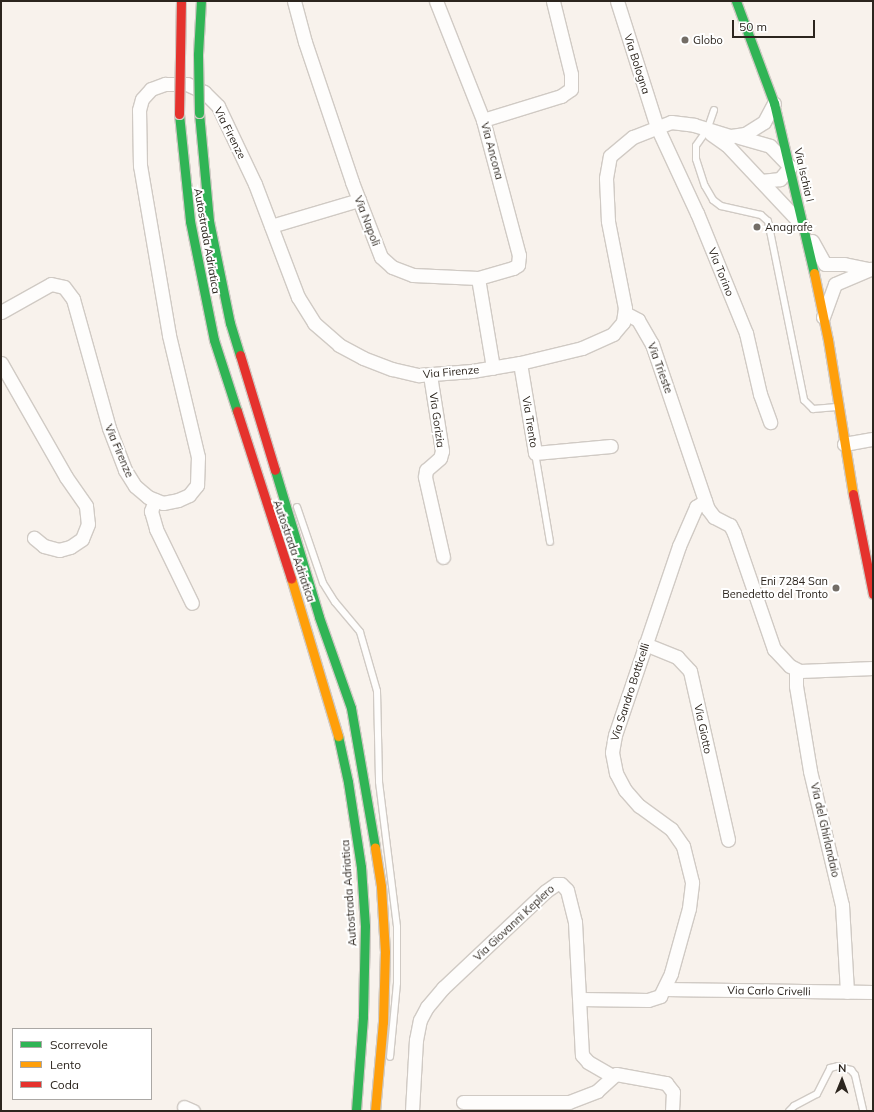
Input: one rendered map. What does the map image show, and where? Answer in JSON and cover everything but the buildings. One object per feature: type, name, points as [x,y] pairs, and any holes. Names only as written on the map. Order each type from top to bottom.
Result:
[{"type":"main road","name":"Autostrada Adriatica","points":[[181,1],[179,114],[190,221],[214,340],[331,707],[349,789],[361,866],[365,926],[363,1017],[356,1111]]},
{"type":"main road","name":"Autostrada Adriatica","points":[[201,1],[198,54],[199,113],[209,221],[238,351],[319,616],[351,708],[377,857],[383,924],[385,983],[376,1111]]},
{"type":"main road","name":"Via Ischia I","points":[[736,1],[774,103],[804,227],[823,316],[844,444],[873,594]]},
{"type":"street","name":"Via Napoli","points":[[294,1],[305,42],[359,200],[378,250],[388,264],[413,274],[478,278]]},
{"type":"street","name":"Via Ancona","points":[[436,1],[483,120],[519,261],[514,268],[478,278]]},
{"type":"street","points":[[483,120],[561,96],[571,89],[571,74],[553,1]]},
{"type":"street","name":"Via Bologna","points":[[617,1],[657,127]]},
{"type":"street","name":"Via Firenze","points":[[1,312],[51,284],[64,287],[73,299],[109,428],[125,470],[135,486],[155,500],[163,503],[178,500],[189,495],[197,485],[198,457],[169,335],[140,166],[138,116],[140,104],[148,92],[161,85],[181,83],[199,88],[210,96],[232,135],[271,226],[301,304],[322,331],[345,348],[370,362],[408,374],[430,376],[520,363],[582,348],[605,339],[618,330],[625,313],[624,294],[609,229],[607,166],[610,156],[621,145],[657,127],[681,122],[731,136],[751,139],[770,146],[790,167]]},
{"type":"street","points":[[731,136],[745,134],[758,127],[764,122],[774,103]]},
{"type":"street","name":"Via Torino","points":[[657,127],[694,205],[733,298],[749,343],[760,394],[770,422]]},
{"type":"street","points":[[707,130],[727,145],[804,227],[825,264]]},
{"type":"street","points":[[761,181],[780,179],[790,167]]},
{"type":"street","points":[[271,226],[359,200]]},
{"type":"street","points":[[825,264],[844,264],[871,269],[835,284],[825,285],[815,279],[818,270],[825,264]]},
{"type":"street","points":[[478,278],[493,368]]},
{"type":"street","points":[[823,316],[835,284]]},
{"type":"street","name":"Via Trieste","points":[[625,313],[638,320],[646,331],[659,361],[705,501]]},
{"type":"street","points":[[1,363],[66,477],[86,506],[88,524],[82,539],[70,548],[59,550],[44,546],[34,538]]},
{"type":"street","name":"Via Trento","points":[[520,363],[535,453],[611,446]]},
{"type":"street","name":"Via Gorizia","points":[[430,376],[442,452],[440,458],[428,468],[425,477],[443,557]]},
{"type":"street","points":[[844,444],[873,439]]},
{"type":"street","points":[[155,500],[151,510],[156,529],[192,603]]},
{"type":"street","points":[[705,501],[714,517],[732,528],[768,638],[780,656],[796,670],[817,672],[873,668]]},
{"type":"street","name":"Via Sandro Botticelli","points":[[665,989],[690,904],[690,869],[683,846],[676,834],[639,806],[621,783],[612,756],[615,734],[645,644],[687,528],[696,507],[705,501]]},
{"type":"street","name":"Via Giotto","points":[[645,644],[677,657],[690,671],[728,840]]},
{"type":"street","name":"Via del Ghirlandaio","points":[[796,670],[796,686],[810,771],[842,905],[847,992]]},
{"type":"street","name":"Via Giovanni Keplero","points":[[412,1111],[416,1040],[420,1020],[427,1007],[443,988],[546,891],[556,884],[561,884],[567,890],[574,914],[583,1057],[612,1076]]},
{"type":"street","points":[[580,999],[648,1000],[660,996],[665,989]]},
{"type":"street","name":"Via Carlo Crivelli","points":[[665,989],[873,992]]},
{"type":"street","points":[[463,1102],[568,1102],[597,1091],[616,1074],[666,1082],[672,1092],[672,1111]]},
{"type":"lane","points":[[714,110],[707,130],[699,140],[696,152],[709,193],[721,206],[761,215],[770,225],[804,400],[813,409],[839,407]]},
{"type":"lane","points":[[225,296],[275,444]]},
{"type":"lane","points":[[535,453],[550,542]]},
{"type":"lane","points":[[296,503],[323,583],[335,602],[360,632],[377,691],[379,782],[397,933],[395,1018],[389,1063]]},
{"type":"lane","points":[[789,1111],[794,1106],[817,1094],[830,1068],[838,1066],[851,1070],[855,1075],[863,1111]]},
{"type":"lane","points":[[376,1111],[386,1074]]},
{"type":"traffic: fast","points":[[199,113],[198,54],[201,1]]},
{"type":"traffic: fast","points":[[736,1],[774,103],[814,273]]},
{"type":"traffic: fast","points":[[199,113],[209,221],[230,323],[240,355]]},
{"type":"traffic: fast","points":[[179,114],[190,221],[214,340],[237,411]]},
{"type":"traffic: fast","points":[[275,470],[319,617],[351,708],[375,847]]},
{"type":"traffic: fast","points":[[338,736],[348,782],[361,867],[365,926],[363,1017],[356,1111]]},
{"type":"traffic: slow","points":[[814,273],[828,340],[853,494]]},
{"type":"traffic: slow","points":[[291,578],[338,736]]},
{"type":"traffic: slow","points":[[375,847],[381,886],[385,952],[383,1022],[375,1111]]},
{"type":"traffic: jam","points":[[179,114],[181,1]]},
{"type":"traffic: jam","points":[[240,355],[275,470]]},
{"type":"traffic: jam","points":[[237,411],[291,578]]},
{"type":"traffic: jam","points":[[853,494],[873,594]]},
{"type":"place","name":"Globo","points":[[685,40]]},
{"type":"place","name":"Anagrafe","points":[[757,227]]},
{"type":"place","name":"Eni 7284 San Benedetto del Tronto","points":[[836,588]]}]
